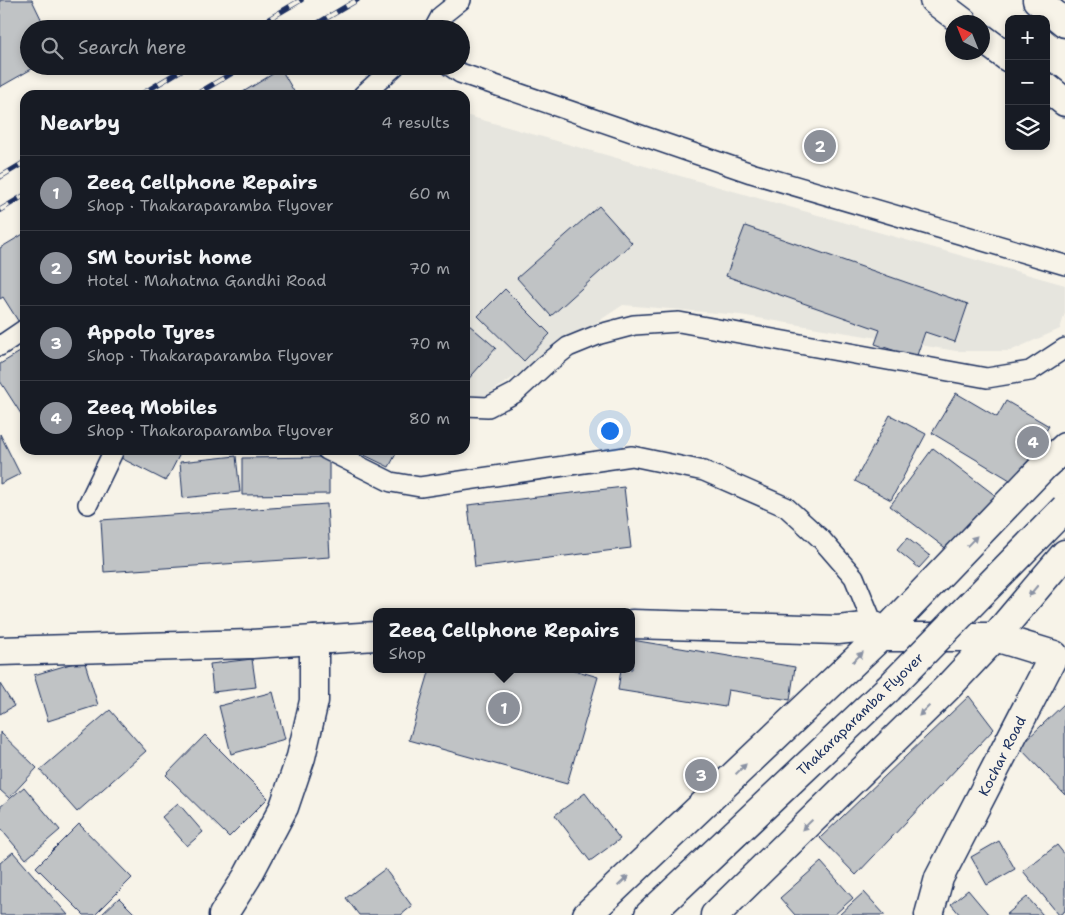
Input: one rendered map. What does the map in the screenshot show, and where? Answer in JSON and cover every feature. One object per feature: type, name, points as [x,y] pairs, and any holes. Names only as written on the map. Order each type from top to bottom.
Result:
[{"type":"street","points":[[934,0],[954,15]]},
{"type":"street","points":[[1037,0],[1065,23]]},
{"type":"street","points":[[990,44],[1005,55]]},
{"type":"street","points":[[1050,90],[1065,102]]},
{"type":"street","points":[[588,915],[1065,447]]},
{"type":"street","name":"Thakaraparamba Flyover","points":[[649,915],[888,689],[1065,508]]},
{"type":"street","points":[[715,915],[949,686],[995,636],[1065,554]]},
{"type":"street","name":"Kochar Road","points":[[635,624],[995,636],[1059,654],[939,878],[929,915]]},
{"type":"street","points":[[0,651],[252,644],[373,636]]},
{"type":"street","points":[[223,915],[247,877],[284,807],[298,765],[314,700],[314,640]]},
{"type":"lane","points":[[439,20],[441,16],[461,0]]},
{"type":"lane","points":[[368,90],[385,75]]},
{"type":"lane","points":[[466,75],[751,173],[1065,265]]},
{"type":"lane","points":[[470,406],[488,407],[515,393],[544,366],[568,348],[600,334],[634,325],[678,322],[987,378],[1030,371],[1065,348]]},
{"type":"lane","points":[[0,346],[20,332]]},
{"type":"lane","points":[[88,504],[112,455]]},
{"type":"lane","points":[[337,455],[390,482],[420,487],[632,456],[704,471],[786,507],[814,532],[854,577],[877,631]]},
{"type":"shaded area","points":[[470,116],[1065,285],[1065,313],[1060,329],[1010,351],[956,351],[740,315],[623,305],[476,402],[470,398]]},
{"type":"building","points":[[0,0],[32,0],[42,20],[20,20],[21,75],[0,87]]},
{"type":"building","points":[[271,75],[284,75],[293,90],[246,90]]},
{"type":"building","points":[[599,206],[632,243],[551,316],[517,278]]},
{"type":"building","points":[[745,226],[968,304],[955,342],[925,332],[916,358],[875,344],[880,330],[726,276]]},
{"type":"building","points":[[20,236],[20,324],[3,297],[0,299],[0,248]]},
{"type":"building","points":[[505,289],[550,334],[524,361],[478,316]]},
{"type":"building","points":[[470,326],[496,348],[470,377]]},
{"type":"building","points":[[20,352],[20,412],[0,381],[0,364]]},
{"type":"building","points":[[956,393],[997,417],[1006,401],[1049,426],[1015,483],[932,433]]},
{"type":"building","points":[[890,415],[926,434],[891,500],[855,481]]},
{"type":"building","points":[[0,434],[20,474],[0,484]]},
{"type":"building","points":[[933,448],[996,496],[952,553],[890,506]]},
{"type":"building","points":[[120,455],[179,455],[166,481],[119,457]]},
{"type":"building","points":[[364,455],[395,455],[389,467]]},
{"type":"building","points":[[236,456],[240,492],[183,498],[180,462]]},
{"type":"building","points":[[329,457],[329,494],[242,495],[242,458]]},
{"type":"building","points":[[624,487],[631,548],[475,567],[468,505]]},
{"type":"building","points":[[327,504],[330,557],[104,572],[101,520]]},
{"type":"building","points":[[907,538],[930,556],[919,568],[897,550]]},
{"type":"building","points":[[635,640],[795,667],[790,700],[728,690],[725,707],[618,690],[620,673],[635,673]]},
{"type":"building","points":[[252,659],[256,687],[213,692],[210,664]]},
{"type":"building","points":[[84,660],[98,705],[48,721],[34,675]]},
{"type":"building","points":[[429,673],[584,673],[598,677],[567,784],[409,740]]},
{"type":"building","points":[[0,684],[14,706],[0,714]]},
{"type":"building","points":[[273,692],[285,739],[231,754],[219,706]]},
{"type":"building","points":[[969,696],[994,729],[856,875],[820,838]]},
{"type":"building","points":[[1065,703],[1065,795],[1019,747]]},
{"type":"building","points":[[110,710],[146,751],[77,812],[40,770]]},
{"type":"building","points":[[0,732],[37,768],[9,798],[0,790]]},
{"type":"building","points":[[205,735],[268,798],[229,837],[166,775]]},
{"type":"building","points":[[24,787],[60,830],[26,859],[0,828],[0,807]]},
{"type":"building","points":[[585,793],[620,839],[590,861],[555,815]]},
{"type":"building","points":[[178,803],[203,832],[187,846],[162,817]]},
{"type":"building","points":[[79,824],[132,878],[95,915],[84,915],[36,867]]},
{"type":"building","points":[[999,841],[1015,869],[987,885],[971,857]]},
{"type":"building","points":[[1057,845],[1065,855],[1065,911],[1059,915],[1023,871]]},
{"type":"building","points":[[13,852],[68,915],[0,915],[0,863]]},
{"type":"building","points":[[821,862],[853,898],[834,915],[795,915],[780,898]]},
{"type":"building","points":[[385,869],[412,906],[401,915],[359,915],[346,898]]},
{"type":"building","points":[[968,890],[989,915],[960,915],[951,904]]},
{"type":"building","points":[[864,892],[885,915],[839,915]]},
{"type":"building","points":[[1027,897],[1043,915],[1006,915]]},
{"type":"building","points":[[119,898],[136,915],[101,915]]},
{"type":"railway","points":[[267,20],[301,0]]},
{"type":"railway","points":[[323,20],[357,0]]},
{"type":"railway","points":[[148,90],[173,75]]},
{"type":"railway","points":[[203,90],[229,75]]},
{"type":"railway","points":[[0,177],[20,165]]},
{"type":"railway","points":[[0,210],[20,198]]},
{"type":"place","name":"SM tourist home","points":[[820,146]]},
{"type":"place","name":"Zeeq Mobiles","points":[[1033,442]]},
{"type":"place","name":"Zeeq Cellphone Repairs","points":[[504,708]]},
{"type":"place","name":"Appolo Tyres","points":[[701,775]]}]
